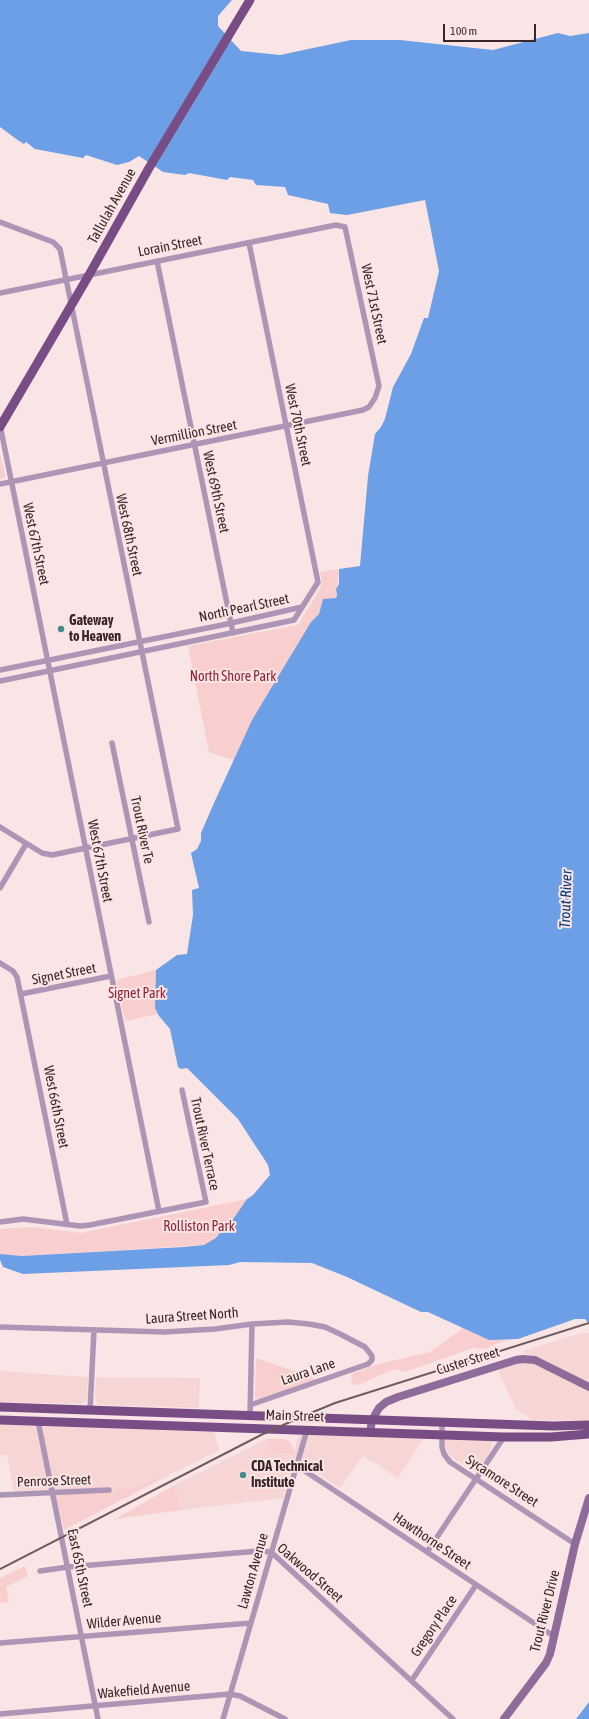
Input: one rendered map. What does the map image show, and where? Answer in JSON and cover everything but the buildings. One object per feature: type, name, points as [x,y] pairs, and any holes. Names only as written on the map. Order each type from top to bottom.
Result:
[{"type":"main road","name":"Tallulah Avenue","points":[[0,426],[71,307],[149,168],[250,0]]},
{"type":"main road","name":"Main Street","points":[[0,1407],[553,1426],[589,1425]]},
{"type":"main road","points":[[38,1421],[45,1416],[86,1416],[127,1411]]},
{"type":"main road","name":"Main Street","points":[[0,1420],[504,1437],[551,1437],[589,1434]]},
{"type":"street","name":"West 68th Street","points":[[0,222],[54,242],[60,249],[102,463],[178,830],[132,839]]},
{"type":"street","name":"Lorain Street","points":[[0,293],[336,225],[345,227]]},
{"type":"street","name":"West 71st Street","points":[[345,227],[379,386]]},
{"type":"street","name":"West 70th Street","points":[[249,243],[318,582],[302,607]]},
{"type":"street","name":"West 69th Street","points":[[157,261],[232,633]]},
{"type":"street","name":"Vermillion Street","points":[[0,484],[363,410],[369,407],[375,398],[379,386]]},
{"type":"street","name":"West 67th Street","points":[[0,426],[159,1211]]},
{"type":"street","name":"North Pearl Street","points":[[0,670],[139,641],[231,624],[302,607]]},
{"type":"street","name":"North Pearl Street","points":[[0,681],[294,620],[302,607]]},
{"type":"street","name":"Trout River Te","points":[[112,743],[149,922]]},
{"type":"street","points":[[0,827],[26,844],[47,855],[132,839]]},
{"type":"street","points":[[0,888],[26,844]]},
{"type":"street","name":"West 66th Street","points":[[0,963],[16,974],[67,1224]]},
{"type":"street","name":"Signet Street","points":[[21,994],[111,976]]},
{"type":"street","name":"Trout River Terrace","points":[[159,1211],[206,1202],[182,1090]]},
{"type":"street","points":[[0,1222],[22,1219],[90,1225],[159,1211]]},
{"type":"street","name":"Laura Street North","points":[[0,1327],[178,1331],[288,1322],[324,1327],[365,1347],[370,1352],[372,1360]]},
{"type":"street","points":[[250,1415],[252,1324]]},
{"type":"street","points":[[90,1410],[94,1330]]},
{"type":"street","name":"Custer Street","points":[[370,1433],[372,1420],[379,1408],[386,1402],[398,1396],[523,1359],[535,1360],[589,1387]]},
{"type":"street","name":"Laura Lane","points":[[250,1405],[368,1364],[372,1360]]},
{"type":"street","points":[[205,1427],[206,1414]]},
{"type":"street","name":"East 65th Street","points":[[38,1421],[98,1719]]},
{"type":"street","name":"Sycamore Street","points":[[442,1422],[441,1435],[444,1454],[450,1462],[575,1544]]},
{"type":"street","name":"Lawton Avenue","points":[[224,1719],[307,1430]]},
{"type":"street","points":[[427,1552],[504,1437]]},
{"type":"street","name":"Hawthorne Street","points":[[296,1465],[555,1637]]},
{"type":"street","name":"Penrose Street","points":[[0,1495],[109,1490]]},
{"type":"street","name":"Trout River Drive","points":[[504,1719],[546,1663],[550,1654],[575,1544],[589,1498]]},
{"type":"street","name":"Oakwood Street","points":[[40,1571],[68,1567],[259,1551],[271,1552],[453,1719]]},
{"type":"street","name":"Gregory Place","points":[[412,1680],[476,1585]]},
{"type":"street","name":"Wilder Avenue","points":[[0,1643],[251,1623]]},
{"type":"street","name":"Wakefield Avenue","points":[[0,1714],[230,1694],[240,1696],[285,1719]]},
{"type":"shaded area","points":[[581,1333],[589,1333],[589,1383],[539,1357],[525,1354],[523,1351]]},
{"type":"shaded area","points":[[530,1361],[589,1390],[589,1421],[532,1420],[516,1409],[499,1370],[502,1367]]},
{"type":"shaded area","points":[[0,1371],[88,1377],[87,1400],[81,1404],[0,1402]]},
{"type":"shaded area","points":[[96,1377],[200,1378],[199,1408],[101,1405],[98,1404],[95,1398]]},
{"type":"shaded area","points":[[0,1424],[214,1432],[219,1450],[171,1474],[131,1488],[120,1488],[105,1493],[60,1495],[57,1501],[50,1499],[48,1489],[14,1491],[7,1455],[0,1455]]},
{"type":"shaded area","points":[[299,1434],[423,1439],[398,1478],[363,1456],[340,1488],[303,1464],[293,1464],[283,1498],[181,1510],[175,1485],[267,1439],[269,1452],[294,1454]]},
{"type":"shaded area","points":[[443,1440],[493,1441],[488,1455],[478,1470],[475,1471],[454,1459],[448,1453]]},
{"type":"green space","points":[[0,454],[5,477],[0,479]]},
{"type":"green space","name":"North Shore Park","points":[[339,569],[336,598],[323,599],[319,614],[311,622],[252,720],[234,760],[209,752],[188,646],[298,625],[320,589],[322,580],[320,572]]},
{"type":"green space","name":"Signet Park","points":[[156,970],[155,1008],[158,1014],[125,1021],[116,980]]},
{"type":"green space","name":"Rolliston Park","points":[[247,1199],[229,1225],[222,1230],[216,1238],[204,1245],[22,1256],[0,1254],[0,1229],[32,1227],[81,1233]]},
{"type":"green space","points":[[463,1328],[489,1340],[510,1339],[484,1349],[473,1348],[405,1372],[394,1369],[358,1385],[352,1384],[351,1374],[378,1364],[430,1352]]},
{"type":"green space","points":[[256,1358],[317,1379],[261,1399],[255,1398]]},
{"type":"green space","points":[[267,1439],[285,1439],[291,1443],[295,1454],[269,1452]]},
{"type":"green space","points":[[171,1474],[64,1530],[57,1501],[60,1495],[105,1493],[120,1488],[131,1488]]},
{"type":"green space","points":[[175,1485],[181,1510],[115,1519]]},
{"type":"green space","points":[[25,1566],[28,1576],[6,1587],[9,1602],[0,1603],[0,1578]]},
{"type":"water","name":"Trout River","points":[[0,0],[232,0],[218,16],[218,26],[241,51],[280,55],[351,40],[400,40],[493,50],[558,33],[570,36],[589,33],[589,1324],[585,1319],[575,1319],[518,1339],[489,1340],[428,1312],[421,1312],[347,1277],[312,1263],[240,1262],[229,1265],[23,1274],[3,1267],[0,1260],[0,1254],[22,1256],[204,1245],[216,1238],[222,1230],[229,1225],[247,1199],[253,1195],[270,1175],[268,1165],[238,1119],[187,1068],[181,1069],[178,1067],[170,1029],[159,1016],[155,1008],[156,970],[177,955],[187,954],[193,915],[192,890],[199,888],[191,853],[197,849],[201,841],[201,833],[252,720],[311,622],[319,614],[323,599],[336,598],[336,589],[339,584],[339,569],[360,566],[368,476],[375,434],[385,419],[393,387],[411,354],[424,318],[428,318],[439,271],[425,200],[347,215],[330,213],[328,204],[288,195],[285,187],[256,185],[253,180],[230,177],[227,180],[189,173],[185,175],[163,172],[139,156],[129,162],[117,165],[86,155],[83,158],[35,149],[26,142],[24,144],[19,141],[0,127]]},
{"type":"water","points":[[589,1702],[589,1719],[576,1719]]},
{"type":"railway","points":[[0,1569],[261,1435],[301,1417],[335,1403],[589,1323]]},
{"type":"place","name":"Gateway to Heaven","points":[[61,629]]},
{"type":"place","name":"CDA Technical Institute","points":[[243,1475]]}]
